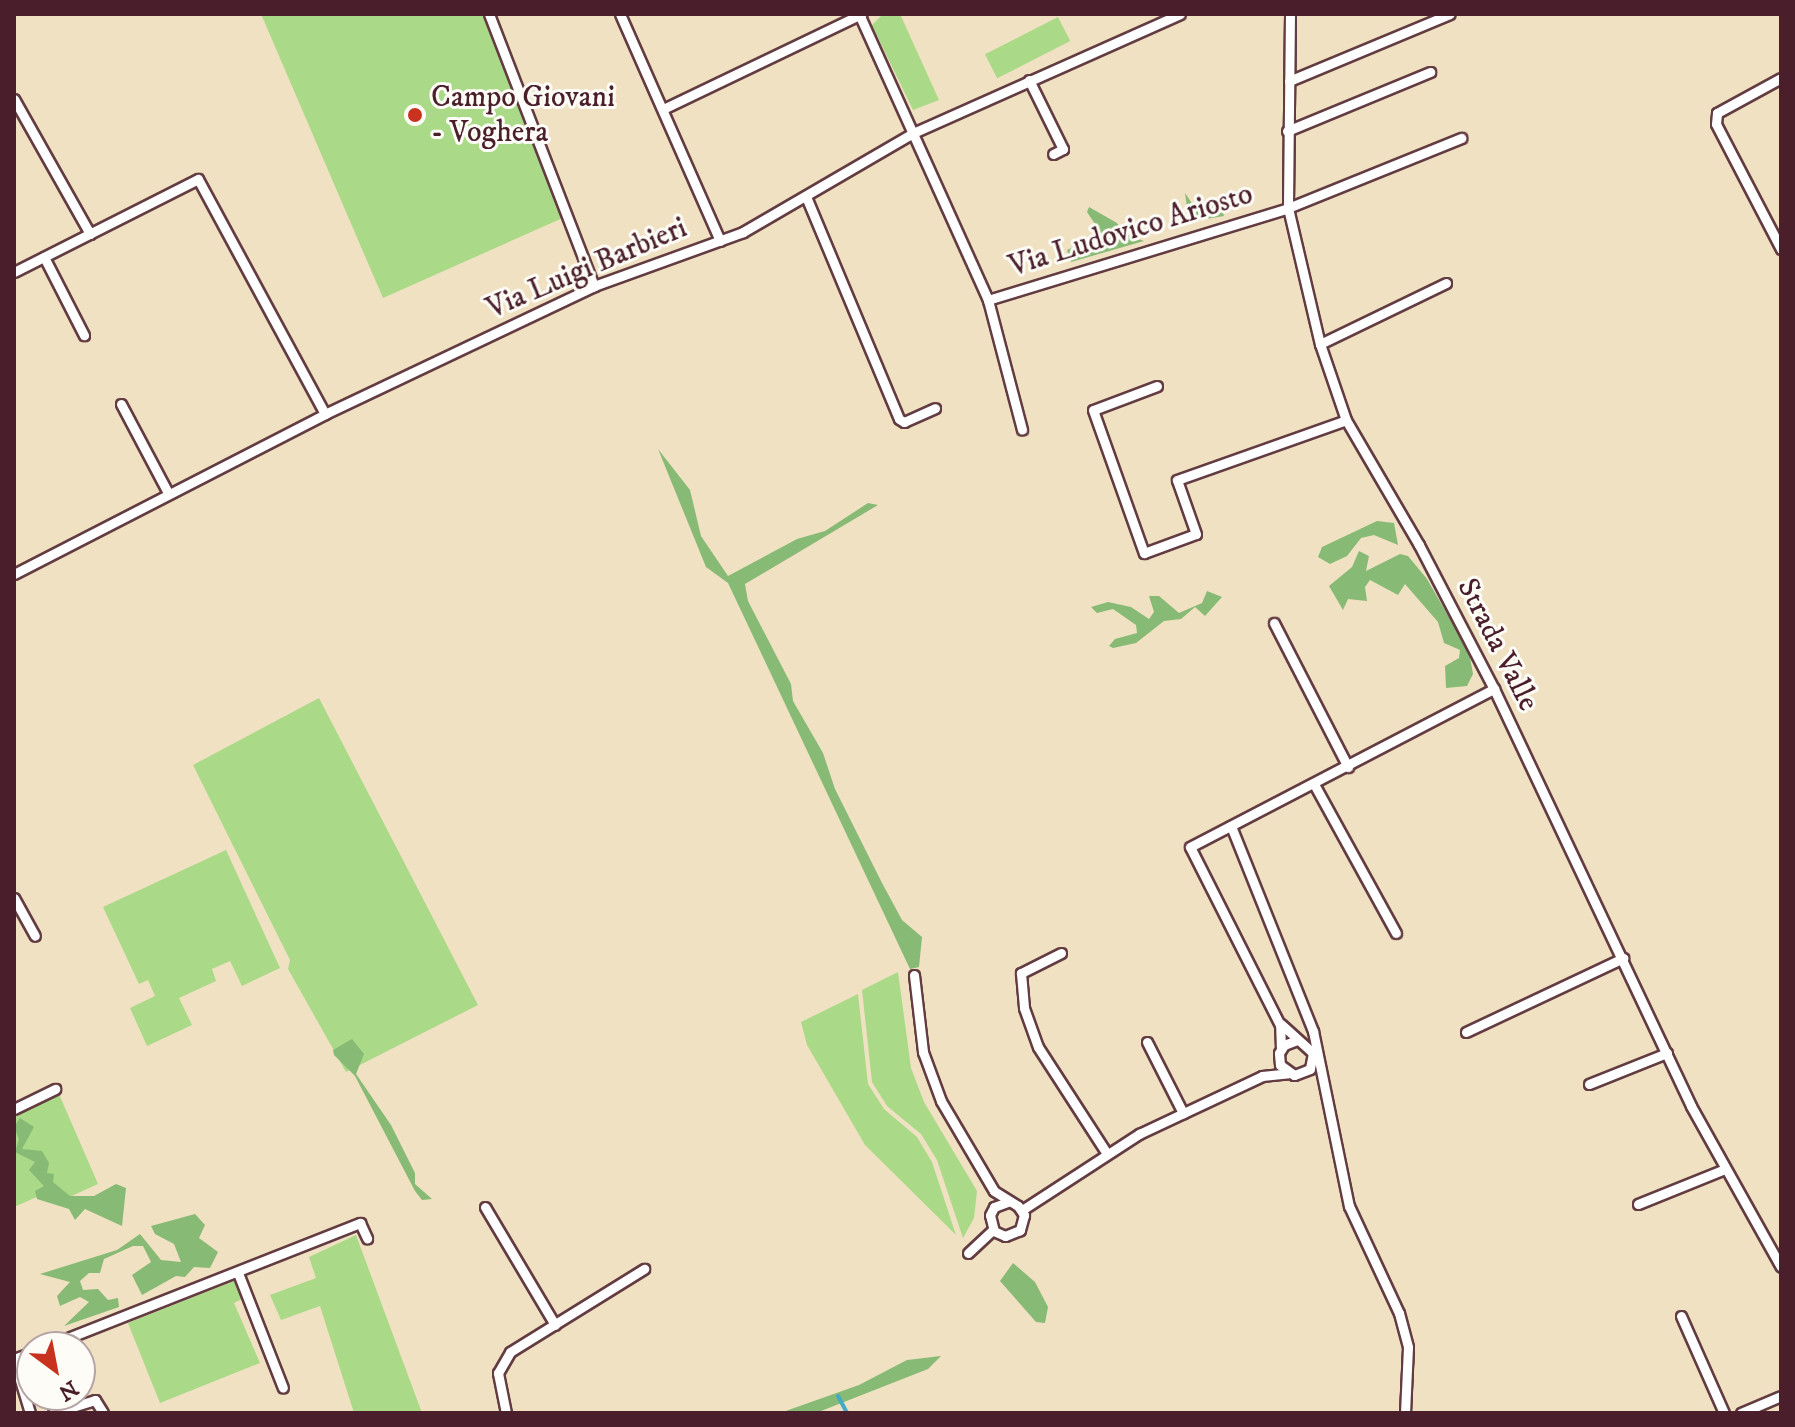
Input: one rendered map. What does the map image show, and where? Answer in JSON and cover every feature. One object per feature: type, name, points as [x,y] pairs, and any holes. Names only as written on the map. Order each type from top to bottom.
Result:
[{"type":"street","points":[[489,14],[594,286]]},
{"type":"street","points":[[620,14],[720,241]]},
{"type":"street","points":[[663,109],[860,14],[988,300],[1022,430]]},
{"type":"street","name":"Strada Valle","points":[[1290,14],[1288,208],[1320,344],[1346,420],[1494,689],[1667,1053],[1725,1169],[1781,1267]]},
{"type":"street","points":[[1289,81],[1450,14]]},
{"type":"street","name":"Via Luigi Barbieri","points":[[14,574],[167,491],[325,414],[594,286],[720,241],[807,199],[913,133],[1173,15]]},
{"type":"street","points":[[1287,131],[1430,72]]},
{"type":"street","points":[[1781,78],[1717,113],[1716,124],[1781,249]]},
{"type":"street","points":[[1029,80],[1063,149],[1053,154]]},
{"type":"street","points":[[14,99],[90,234]]},
{"type":"street","name":"Via Ludovico Ariosto","points":[[988,300],[1288,208],[1461,138]]},
{"type":"street","points":[[14,272],[198,179],[325,414]]},
{"type":"street","points":[[807,199],[899,419],[904,422],[935,408]]},
{"type":"street","points":[[44,257],[84,335]]},
{"type":"street","points":[[1320,344],[1446,283]]},
{"type":"street","points":[[1157,386],[1093,410],[1144,553],[1196,534],[1177,480],[1346,420]]},
{"type":"street","points":[[121,404],[167,491]]},
{"type":"street","points":[[1274,623],[1348,767]]},
{"type":"street","points":[[1289,1073],[1280,1051],[1278,1020],[1190,847],[1494,689]]},
{"type":"street","points":[[1314,784],[1396,933]]},
{"type":"street","points":[[1231,826],[1314,1059],[1307,1072]]},
{"type":"street","points":[[14,898],[35,936]]},
{"type":"street","points":[[1061,953],[1021,973],[1024,1008],[1038,1047],[1106,1152]]},
{"type":"street","points":[[1466,1032],[1623,958]]},
{"type":"street","points":[[914,975],[929,1070],[989,1184],[1022,1210],[1024,1220],[1016,1234],[1005,1236],[993,1230]]},
{"type":"street","points":[[1278,1020],[1307,1042],[1318,1059],[1349,1206],[1399,1313],[1408,1347],[1405,1413]]},
{"type":"street","points":[[1147,1042],[1183,1113]]},
{"type":"street","points":[[1254,1079],[1280,1051],[1307,1042]]},
{"type":"street","points":[[1589,1084],[1667,1053]]},
{"type":"street","points":[[1307,1072],[1318,1059]]},
{"type":"street","points":[[1022,1210],[1106,1152],[1254,1079],[1307,1072],[1323,1082]]},
{"type":"street","points":[[14,1109],[55,1089]]},
{"type":"street","points":[[1638,1204],[1725,1169]]},
{"type":"street","points":[[989,1184],[993,1230]]},
{"type":"street","points":[[991,1211],[1008,1202]]},
{"type":"street","points":[[485,1207],[555,1325]]},
{"type":"street","points":[[87,1331],[360,1223],[367,1238]]},
{"type":"street","points":[[968,1253],[993,1230]]},
{"type":"street","points":[[506,1413],[498,1386],[500,1364],[644,1269]]},
{"type":"street","points":[[238,1273],[283,1388]]},
{"type":"street","points":[[1681,1316],[1724,1413]]},
{"type":"street","points":[[14,1359],[30,1413]]},
{"type":"street","points":[[1741,1413],[1781,1396]]},
{"type":"street","points":[[53,1413],[95,1400],[103,1413]]},
{"type":"green space","name":"Campo Giovani - Voghera","points":[[261,14],[484,14],[565,217],[383,298]]},
{"type":"green space","points":[[883,14],[900,14],[939,100],[913,110],[872,25]]},
{"type":"green space","points":[[1058,17],[1070,41],[997,78],[985,54]]},
{"type":"green space","points":[[1185,193],[1193,205],[1219,200],[1224,216],[1194,221],[1188,214]]},
{"type":"green space","points":[[1089,207],[1117,223],[1123,233],[1144,241],[1071,262],[1067,250],[1092,238],[1097,227],[1087,212]]},
{"type":"green space","points":[[658,449],[690,490],[701,536],[728,576],[797,539],[825,531],[868,503],[878,505],[745,584],[748,601],[791,684],[793,701],[823,753],[835,789],[882,883],[902,920],[922,937],[919,967],[910,969],[728,583],[706,567]]},
{"type":"green space","points":[[1377,521],[1394,523],[1398,545],[1374,535],[1361,538],[1347,556],[1330,564],[1318,557],[1322,547]]},
{"type":"green space","points":[[1359,551],[1369,556],[1366,571],[1400,554],[1408,556],[1427,579],[1469,652],[1473,674],[1467,686],[1446,688],[1445,666],[1459,658],[1460,650],[1444,643],[1438,622],[1405,584],[1398,595],[1370,580],[1365,587],[1367,601],[1348,599],[1343,610],[1329,586],[1352,567]]},
{"type":"green space","points":[[1207,591],[1222,597],[1205,616],[1195,607],[1181,619],[1164,621],[1136,643],[1113,648],[1109,646],[1115,639],[1137,633],[1136,625],[1113,609],[1097,613],[1091,607],[1108,602],[1131,607],[1149,619],[1154,612],[1149,596],[1159,596],[1179,613],[1202,603]]},
{"type":"green space","points":[[319,698],[478,1005],[346,1072],[288,969],[290,960],[193,765]]},
{"type":"green space","points":[[226,850],[280,968],[242,986],[230,961],[212,969],[216,981],[179,998],[192,1025],[147,1046],[130,1008],[155,996],[148,980],[139,984],[103,907]]},
{"type":"green space","points":[[898,972],[911,1068],[924,1102],[977,1191],[974,1218],[963,1238],[937,1160],[921,1134],[887,1106],[872,1082],[862,990]]},
{"type":"green space","points":[[858,994],[868,1084],[884,1109],[917,1137],[932,1162],[956,1235],[865,1145],[807,1045],[801,1022]]},
{"type":"green space","points":[[352,1039],[364,1054],[356,1074],[391,1125],[415,1173],[415,1184],[432,1199],[422,1200],[415,1191],[355,1076],[334,1055],[333,1050]]},
{"type":"green space","points":[[59,1094],[98,1184],[54,1204],[48,1192],[14,1207],[14,1115]]},
{"type":"green space","points":[[20,1118],[34,1127],[22,1149],[42,1151],[49,1163],[47,1173],[54,1174],[53,1182],[70,1196],[94,1196],[116,1184],[126,1188],[122,1226],[85,1209],[75,1220],[69,1209],[37,1199],[35,1191],[44,1186],[29,1170],[35,1162],[15,1152],[19,1139],[14,1127]]},
{"type":"green space","points":[[195,1214],[205,1225],[199,1238],[218,1252],[210,1268],[194,1267],[185,1277],[176,1276],[142,1295],[132,1275],[151,1262],[143,1246],[133,1246],[104,1259],[100,1273],[89,1273],[80,1281],[83,1290],[98,1289],[108,1300],[118,1298],[119,1307],[64,1326],[89,1302],[80,1297],[60,1306],[57,1296],[70,1282],[40,1274],[117,1250],[140,1234],[161,1260],[181,1262],[174,1244],[155,1234],[151,1226]]},
{"type":"green space","points":[[356,1235],[422,1413],[354,1413],[320,1306],[281,1320],[270,1295],[316,1278],[309,1257]]},
{"type":"green space","points":[[1013,1263],[1035,1282],[1048,1307],[1045,1323],[1036,1322],[1000,1281]]},
{"type":"green space","points":[[234,1281],[242,1299],[234,1303],[260,1363],[160,1403],[128,1323]]},
{"type":"green space","points":[[941,1356],[928,1369],[816,1413],[780,1413],[859,1385],[907,1360]]},
{"type":"waterway","points":[[838,1396],[847,1413]]},
{"type":"place","name":"Campo Giovani - Voghera","points":[[415,115]]}]
